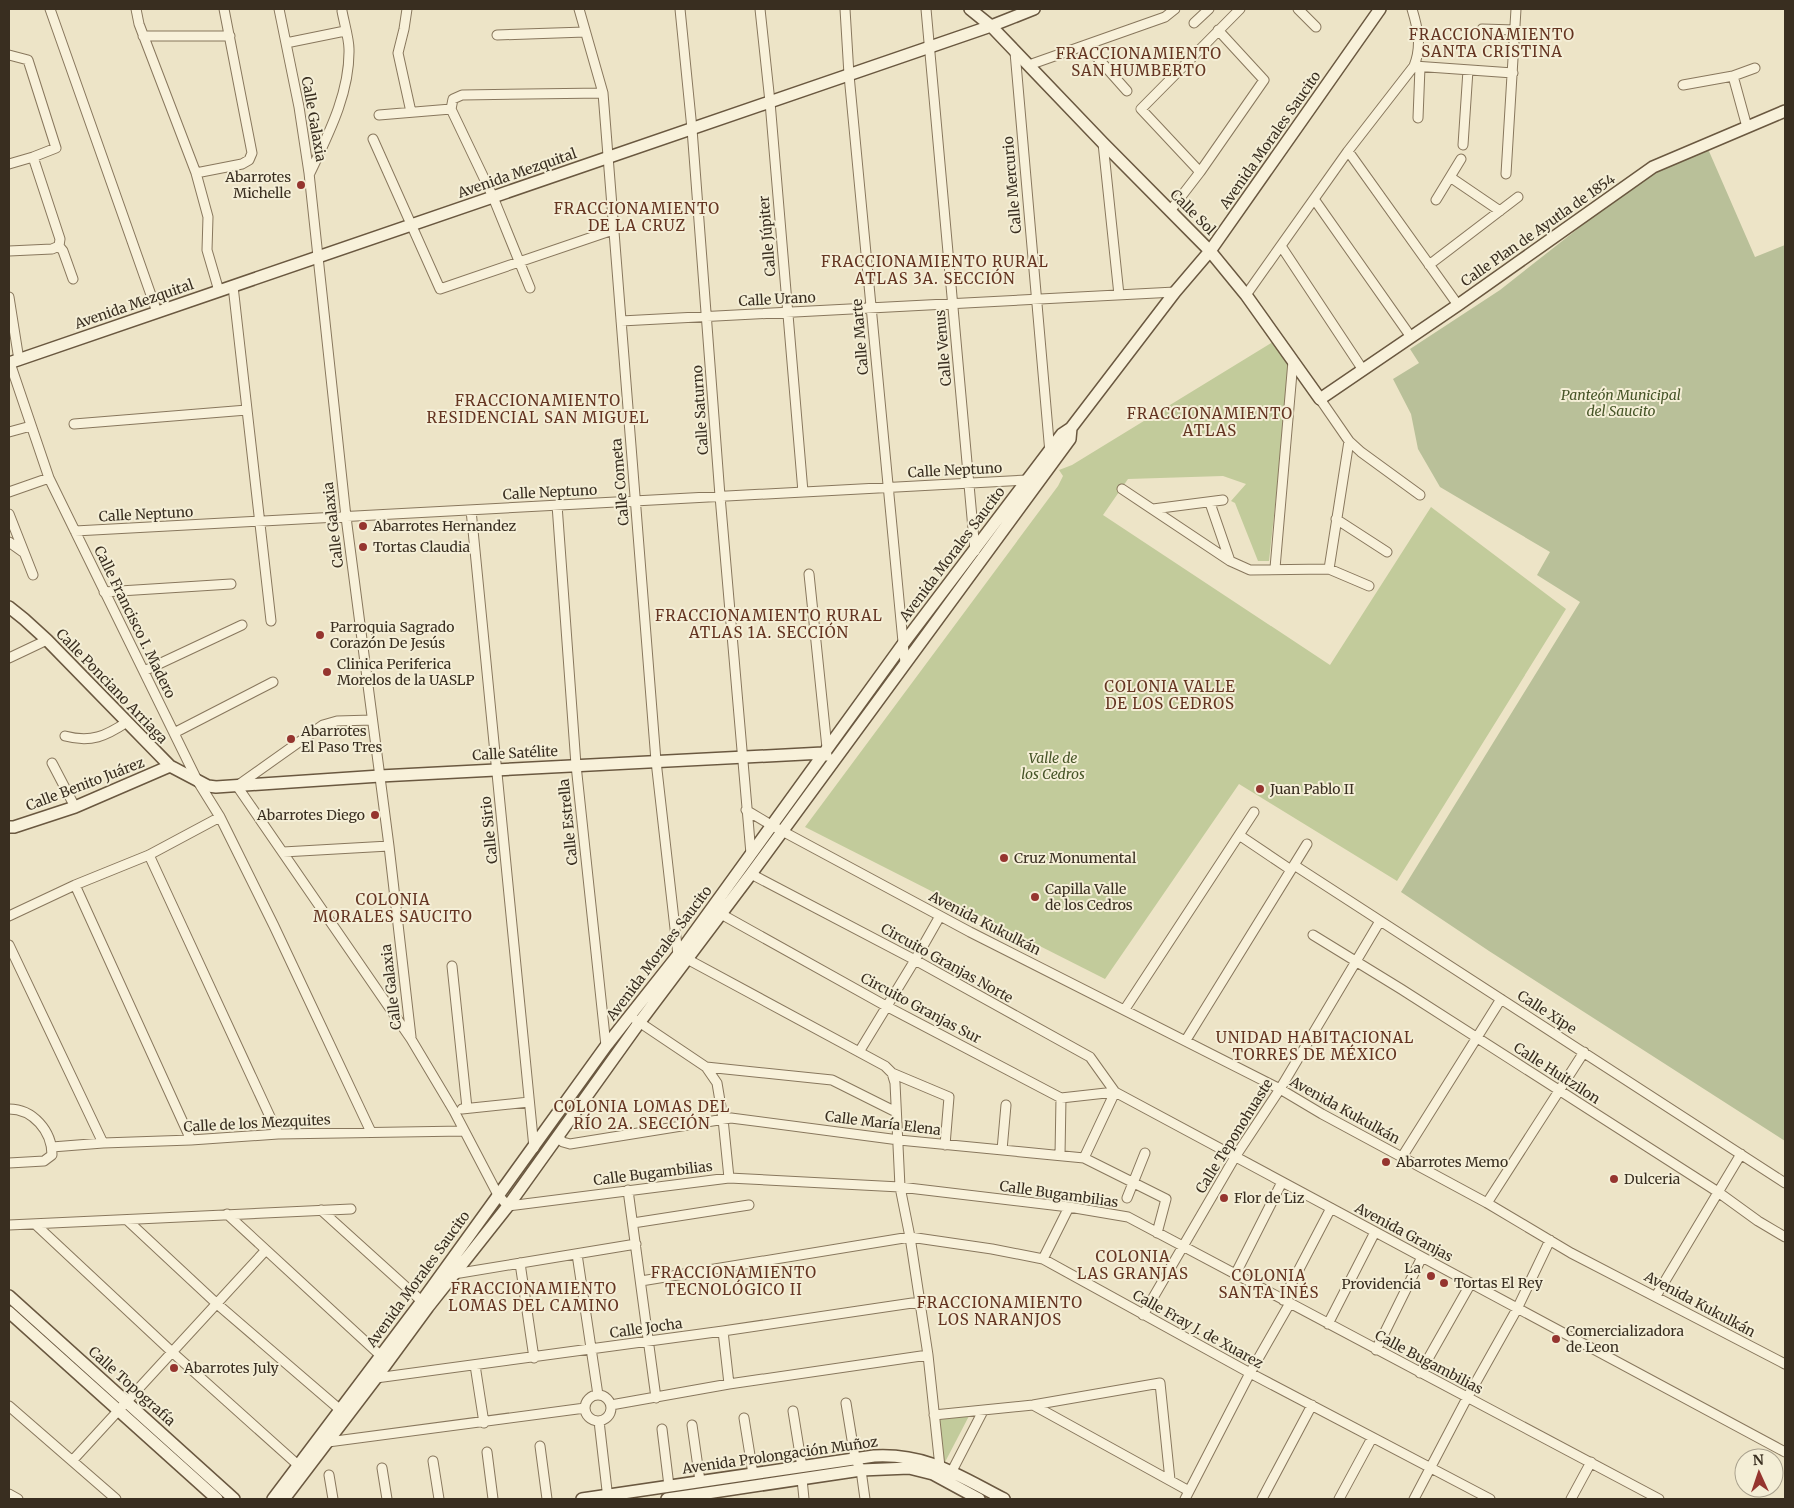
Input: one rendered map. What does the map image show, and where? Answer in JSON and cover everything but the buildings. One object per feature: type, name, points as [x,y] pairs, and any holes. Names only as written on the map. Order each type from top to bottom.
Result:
[{"type":"main road","name":"Calle Sol","points":[[970,9],[991,26],[1210,251],[1246,295],[1320,399]]},
{"type":"main road","name":"Avenida Mezquital","points":[[13,362],[991,26],[1004,21],[1014,11],[1034,9]]},
{"type":"main road","name":"Avenida Morales Saucito","points":[[284,1499],[328,1442],[343,1413],[380,1355],[454,1274],[508,1206],[557,1137],[635,1019],[683,957],[721,914],[751,874],[776,828],[825,750],[902,644],[1049,450],[1062,434],[1071,428],[1175,292],[1210,251],[1380,9]]},
{"type":"main road","name":"Calle Plan de Ayutla de 1854","points":[[1320,399],[1458,305],[1652,167],[1785,111]]},
{"type":"main road","name":"Avenida Morales Saucito","points":[[683,957],[751,854],[776,828],[833,761],[1051,466],[1070,439],[1071,428]]},
{"type":"main road","points":[[942,592],[952,600]]},
{"type":"main road","name":"Calle Ponciano Arriaga","points":[[9,608],[24,618],[47,640],[170,766],[197,780]]},
{"type":"main road","name":"Calle Satélite","points":[[197,780],[208,786],[238,786],[496,769],[743,757],[825,750]]},
{"type":"main road","points":[[825,750],[833,761]]},
{"type":"main road","name":"Calle Benito Juárez","points":[[9,827],[75,807],[170,766]]},
{"type":"main road","name":"Avenida Morales Saucito","points":[[273,1499],[298,1465],[376,1378],[498,1195],[534,1148],[606,1046],[635,1019]]},
{"type":"main road","name":"Calle Topografía","points":[[9,1296],[234,1499]]},
{"type":"main road","name":"Calle Topografía","points":[[9,1312],[217,1499]]},
{"type":"main road","name":"Avenida Prolongación Muñoz","points":[[582,1499],[608,1497],[700,1480],[896,1454],[925,1461],[952,1471],[1004,1499]]},
{"type":"main road","name":"Avenida Prolongación Muñoz","points":[[667,1499],[861,1470],[909,1468],[933,1474],[974,1498]]},
{"type":"street","points":[[50,9],[157,312]]},
{"type":"street","points":[[136,9],[143,36],[196,173],[208,217],[208,250],[219,291]]},
{"type":"street","points":[[196,173],[242,164],[249,160],[252,153],[224,9]]},
{"type":"street","name":"Calle Galaxia","points":[[279,9],[309,173],[346,517],[389,846],[411,1039]]},
{"type":"street","points":[[407,9],[398,53],[411,112]]},
{"type":"street","name":"Calle Cometa","points":[[579,9],[603,93],[656,761],[683,957]]},
{"type":"street","name":"Calle Saturno","points":[[680,9],[692,129],[720,496],[751,854]]},
{"type":"street","name":"Calle Júpiter","points":[[760,9],[770,102],[803,492]]},
{"type":"street","name":"Calle Marte","points":[[845,9],[849,75],[905,663]]},
{"type":"street","name":"Calle Venus","points":[[926,9],[977,566]]},
{"type":"street","points":[[1029,65],[1087,46],[1165,16],[1175,9]]},
{"type":"street","points":[[1194,23],[1209,9]]},
{"type":"street","points":[[1200,172],[1141,109],[1240,9]]},
{"type":"street","points":[[1298,9],[1316,27]]},
{"type":"street","points":[[1412,9],[1419,37],[1417,66],[1418,118]]},
{"type":"street","points":[[1506,174],[1516,9]]},
{"type":"street","points":[[309,173],[333,126],[348,71],[350,47],[342,11]]},
{"type":"street","points":[[1482,29],[1515,30]]},
{"type":"street","points":[[1170,211],[1200,172],[1264,80],[1218,30]]},
{"type":"street","points":[[286,43],[345,31]]},
{"type":"street","points":[[497,35],[585,32]]},
{"type":"street","points":[[143,36],[230,36]]},
{"type":"street","points":[[1087,46],[1127,91]]},
{"type":"street","name":"Calle Mercurio","points":[[1015,52],[1051,466]]},
{"type":"street","points":[[9,55],[28,60],[56,148],[9,164]]},
{"type":"street","points":[[1417,66],[1512,73]]},
{"type":"street","points":[[1246,295],[1348,151],[1417,66]]},
{"type":"street","points":[[1682,85],[1733,76],[1755,68]]},
{"type":"street","points":[[1463,145],[1468,70]]},
{"type":"street","points":[[1733,76],[1747,127]]},
{"type":"street","points":[[530,288],[493,197],[451,109],[453,99],[462,94],[603,93]]},
{"type":"street","points":[[379,115],[451,109]]},
{"type":"street","points":[[373,140],[440,289],[613,230]]},
{"type":"street","points":[[1103,143],[1119,295]]},
{"type":"street","points":[[1348,151],[1458,305]]},
{"type":"street","points":[[34,157],[60,239],[59,246],[73,279]]},
{"type":"street","points":[[1436,200],[1461,159]]},
{"type":"street","points":[[1450,176],[1500,211]]},
{"type":"street","points":[[1429,265],[1518,197]]},
{"type":"street","points":[[1314,199],[1411,337]]},
{"type":"street","points":[[9,252],[52,249],[59,246]]},
{"type":"street","points":[[1281,246],[1363,370]]},
{"type":"street","points":[[233,286],[271,621]]},
{"type":"street","name":"Calle Urano","points":[[620,321],[1175,292]]},
{"type":"street","name":"Calle Francisco I. Madero","points":[[9,297],[13,362],[48,478],[197,780],[220,817],[274,926],[371,1132]]},
{"type":"street","points":[[1274,568],[1293,361]]},
{"type":"street","name":"Calle Sol","points":[[1320,399],[1348,441],[1420,495]]},
{"type":"street","points":[[74,424],[247,410]]},
{"type":"street","points":[[9,432],[31,426]]},
{"type":"street","points":[[1329,570],[1348,441]]},
{"type":"street","points":[[9,492],[48,478]]},
{"type":"street","name":"Calle Neptuno","points":[[75,531],[1027,480]]},
{"type":"street","points":[[1122,489],[1230,561],[1250,570],[1274,568],[1329,570],[1369,586]]},
{"type":"street","points":[[1152,509],[1223,500]]},
{"type":"street","points":[[1210,503],[1230,561]]},
{"type":"street","name":"Calle Estrella","points":[[557,505],[576,765],[606,1046]]},
{"type":"street","name":"Calle Sirio","points":[[471,510],[534,1148]]},
{"type":"street","points":[[9,514],[32,575]]},
{"type":"street","points":[[1336,519],[1387,552]]},
{"type":"street","points":[[9,542],[23,553]]},
{"type":"street","points":[[809,574],[825,750]]},
{"type":"street","points":[[104,592],[232,584]]},
{"type":"street","points":[[144,671],[242,624]]},
{"type":"street","points":[[9,658],[47,640]]},
{"type":"street","points":[[174,733],[273,682]]},
{"type":"street","points":[[372,720],[337,721],[323,725],[238,786],[411,1039],[454,1111],[498,1195],[508,1206]]},
{"type":"street","points":[[65,736],[76,739],[91,739],[104,736],[127,722]]},
{"type":"street","points":[[52,762],[75,807]]},
{"type":"street","points":[[746,810],[776,828]]},
{"type":"street","points":[[1125,1009],[1254,812]]},
{"type":"street","points":[[9,916],[75,885],[149,854],[220,817]]},
{"type":"street","name":"Avenida Kukulkán","points":[[776,828],[940,916],[1280,1089],[1487,1203],[1550,1240],[1785,1364]]},
{"type":"street","name":"Calle Xipe","points":[[1239,835],[1380,921],[1785,1183]]},
{"type":"street","points":[[1186,1040],[1307,844]]},
{"type":"street","points":[[283,852],[389,846]]},
{"type":"street","points":[[149,854],[278,1134]]},
{"type":"street","name":"Circuito Granjas Norte","points":[[751,874],[915,960],[1090,1057],[1115,1092]]},
{"type":"street","points":[[75,885],[191,1140]]},
{"type":"street","name":"Circuito Granjas Sur","points":[[721,914],[886,1006],[1061,1098]]},
{"type":"street","points":[[859,1052],[940,916]]},
{"type":"street","name":"Calle Teponohuaste","points":[[1143,1315],[1235,1156],[1280,1089],[1380,921]]},
{"type":"street","name":"Calle Huitzilon","points":[[1313,935],[1478,1038],[1785,1237]]},
{"type":"street","points":[[9,945],[103,1142]]},
{"type":"street","points":[[683,957],[885,1066],[892,1073],[949,1097],[945,1145]]},
{"type":"street","points":[[452,966],[467,1108]]},
{"type":"street","points":[[1402,1157],[1501,999]]},
{"type":"street","points":[[635,1019],[706,1066],[717,1083],[729,1178]]},
{"type":"street","points":[[1487,1203],[1584,1052]]},
{"type":"street","points":[[706,1066],[832,1080],[896,1112]]},
{"type":"street","points":[[892,1073],[895,1083],[900,1187],[910,1237],[928,1355],[940,1467]]},
{"type":"street","points":[[1060,1155],[1061,1098],[1115,1092]]},
{"type":"street","points":[[1084,1158],[1115,1092]]},
{"type":"street","name":"Avenida Granjas","points":[[1115,1092],[1785,1452]]},
{"type":"street","points":[[454,1111],[529,1102]]},
{"type":"street","points":[[1002,1150],[1006,1105]]},
{"type":"street","points":[[9,1163],[44,1161],[52,1155],[52,1147],[44,1128],[24,1110],[10,1106]]},
{"type":"street","name":"Calle María Elena","points":[[557,1137],[563,1142],[570,1144],[731,1118],[899,1140],[1084,1158],[1166,1199],[1157,1233]]},
{"type":"street","name":"Calle de los Mezquites","points":[[52,1147],[103,1142],[191,1140],[278,1134],[464,1131]]},
{"type":"street","points":[[1127,1198],[1144,1153]]},
{"type":"street","points":[[1656,1296],[1741,1154]]},
{"type":"street","name":"Calle Bugambilias","points":[[508,1206],[729,1178],[900,1187],[1069,1207],[1128,1217],[1183,1248],[1659,1499]]},
{"type":"street","points":[[1235,1274],[1282,1182]]},
{"type":"street","points":[[628,1190],[656,1398]]},
{"type":"street","points":[[633,1223],[749,1205]]},
{"type":"street","points":[[1042,1259],[1069,1207]]},
{"type":"street","points":[[1033,1405],[1170,1480],[1187,1495],[1250,1374],[1331,1208]]},
{"type":"street","points":[[9,1225],[351,1209]]},
{"type":"street","points":[[321,1210],[425,1304]]},
{"type":"street","points":[[227,1214],[380,1355]]},
{"type":"street","points":[[127,1220],[216,1303],[343,1413]]},
{"type":"street","points":[[35,1224],[172,1352],[298,1465]]},
{"type":"street","points":[[1328,1324],[1375,1232]]},
{"type":"street","name":"Calle Fray J. de Xuarez","points":[[640,1281],[910,1237],[992,1249],[1042,1259],[1250,1374],[1490,1499]]},
{"type":"street","points":[[1414,1499],[1467,1398],[1517,1309],[1550,1240]]},
{"type":"street","points":[[454,1274],[636,1244]]},
{"type":"street","points":[[72,1461],[265,1251]]},
{"type":"street","points":[[577,1254],[598,1395]]},
{"type":"street","points":[[1376,1350],[1422,1257]]},
{"type":"street","points":[[520,1263],[534,1358]]},
{"type":"street","points":[[1420,1373],[1471,1283]]},
{"type":"street","name":"Calle Jocha","points":[[376,1378],[592,1350],[919,1302]]},
{"type":"street","points":[[723,1331],[730,1384]]},
{"type":"street","points":[[611,1405],[730,1384],[928,1355]]},
{"type":"street","points":[[475,1365],[484,1423]]},
{"type":"street","points":[[934,1415],[1033,1405],[1160,1383],[1170,1480]]},
{"type":"street","points":[[598,1395],[606,1398],[611,1405],[610,1414],[599,1421],[591,1419],[585,1408],[590,1398],[598,1395]]},
{"type":"street","points":[[846,1403],[855,1458],[861,1470],[865,1499]]},
{"type":"street","points":[[1262,1499],[1312,1405]]},
{"type":"street","points":[[9,1406],[116,1499]]},
{"type":"street","points":[[328,1442],[484,1423],[585,1408]]},
{"type":"street","points":[[793,1411],[802,1467]]},
{"type":"street","points":[[952,1471],[983,1411]]},
{"type":"street","points":[[744,1418],[752,1474]]},
{"type":"street","points":[[599,1421],[608,1497]]},
{"type":"street","points":[[692,1425],[700,1480]]},
{"type":"street","points":[[662,1429],[669,1486]]},
{"type":"street","points":[[1339,1499],[1372,1438]]},
{"type":"street","points":[[540,1446],[546,1499]]},
{"type":"street","points":[[487,1452],[493,1499]]},
{"type":"street","points":[[432,1461],[439,1499]]},
{"type":"street","points":[[1571,1499],[1591,1462]]},
{"type":"street","points":[[382,1468],[387,1499]]},
{"type":"street","points":[[329,1475],[333,1499]]},
{"type":"street","points":[[802,1479],[804,1499]]},
{"type":"street","points":[[9,1494],[18,1499]]},
{"type":"green space","name":"Panteón Municipal del Saucito","points":[[1708,149],[1755,257],[1785,245],[1785,1141],[1489,951],[1401,892],[1580,602],[1537,575],[1550,552],[1440,487],[1418,449],[1411,414],[1393,379],[1419,363],[1410,349],[1500,290],[1646,175]]},
{"type":"green space","name":"Valle de los Cedros","points":[[1273,342],[1290,369],[1269,561],[1258,561],[1235,503],[1231,501],[1246,484],[1223,476],[1128,479],[1103,515],[1330,665],[1431,507],[1566,609],[1397,881],[1239,784],[1105,979],[805,827],[1058,486],[1063,476],[1059,470],[1072,465]]},
{"type":"green space","points":[[969,1416],[944,1464],[938,1420]]},
{"type":"place","name":"Abarrotes Michelle","points":[[301,185]]},
{"type":"place","name":"Abarrotes Hernandez","points":[[363,526]]},
{"type":"place","name":"Tortas Claudia","points":[[363,547]]},
{"type":"place","name":"Parroquia Sagrado Corazón De Jesús","points":[[320,635]]},
{"type":"place","name":"Clinica Periferica Morelos de la UASLP","points":[[327,672]]},
{"type":"place","name":"Abarrotes El Paso Tres","points":[[291,739]]},
{"type":"place","name":"Juan Pablo II","points":[[1260,789]]},
{"type":"place","name":"Abarrotes Diego","points":[[375,815]]},
{"type":"place","name":"Cruz Monumental","points":[[1004,858]]},
{"type":"place","name":"Capilla Valle de los Cedros","points":[[1035,897]]},
{"type":"place","name":"Abarrotes Memo","points":[[1386,1162]]},
{"type":"place","name":"Dulceria","points":[[1614,1179]]},
{"type":"place","name":"Flor de Liz","points":[[1224,1198]]},
{"type":"place","name":"La Providencia","points":[[1431,1276]]},
{"type":"place","name":"Tortas El Rey","points":[[1444,1283]]},
{"type":"place","name":"Comercializadora de Leon","points":[[1556,1339]]},
{"type":"place","name":"Abarrotes July","points":[[174,1368]]},
{"type":"district","name":"FRACCIONAMIENTO SANTA CRISTINA","points":[[1492,42]]},
{"type":"district","name":"FRACCIONAMIENTO SAN HUMBERTO","points":[[1139,62]]},
{"type":"district","name":"FRACCIONAMIENTO DE LA CRUZ","points":[[637,216]]},
{"type":"district","name":"FRACCIONAMIENTO RURAL ATLAS 3A. SECCIÓN","points":[[935,270]]},
{"type":"district","name":"FRACCIONAMIENTO RESIDENCIAL SAN MIGUEL","points":[[538,408]]},
{"type":"district","name":"FRACCIONAMIENTO ATLAS","points":[[1210,422]]},
{"type":"district","name":"FRACCIONAMIENTO RURAL ATLAS 1A. SECCIÓN","points":[[769,624]]},
{"type":"district","name":"COLONIA VALLE DE LOS CEDROS","points":[[1170,694]]},
{"type":"district","name":"COLONIA MORALES SAUCITO","points":[[393,908]]},
{"type":"district","name":"UNIDAD HABITACIONAL TORRES DE MÉXICO","points":[[1315,1046]]},
{"type":"district","name":"COLONIA LOMAS DEL RÍO 2A. SECCIÓN","points":[[642,1114]]},
{"type":"district","name":"COLONIA LAS GRANJAS","points":[[1133,1264]]},
{"type":"district","name":"FRACCIONAMIENTO TECNOLÓGICO II","points":[[734,1280]]},
{"type":"district","name":"COLONIA SANTA INÉS","points":[[1269,1284]]},
{"type":"district","name":"FRACCIONAMIENTO LOMAS DEL CAMINO","points":[[534,1296]]},
{"type":"district","name":"FRACCIONAMIENTO LOS NARANJOS","points":[[1000,1310]]}]
